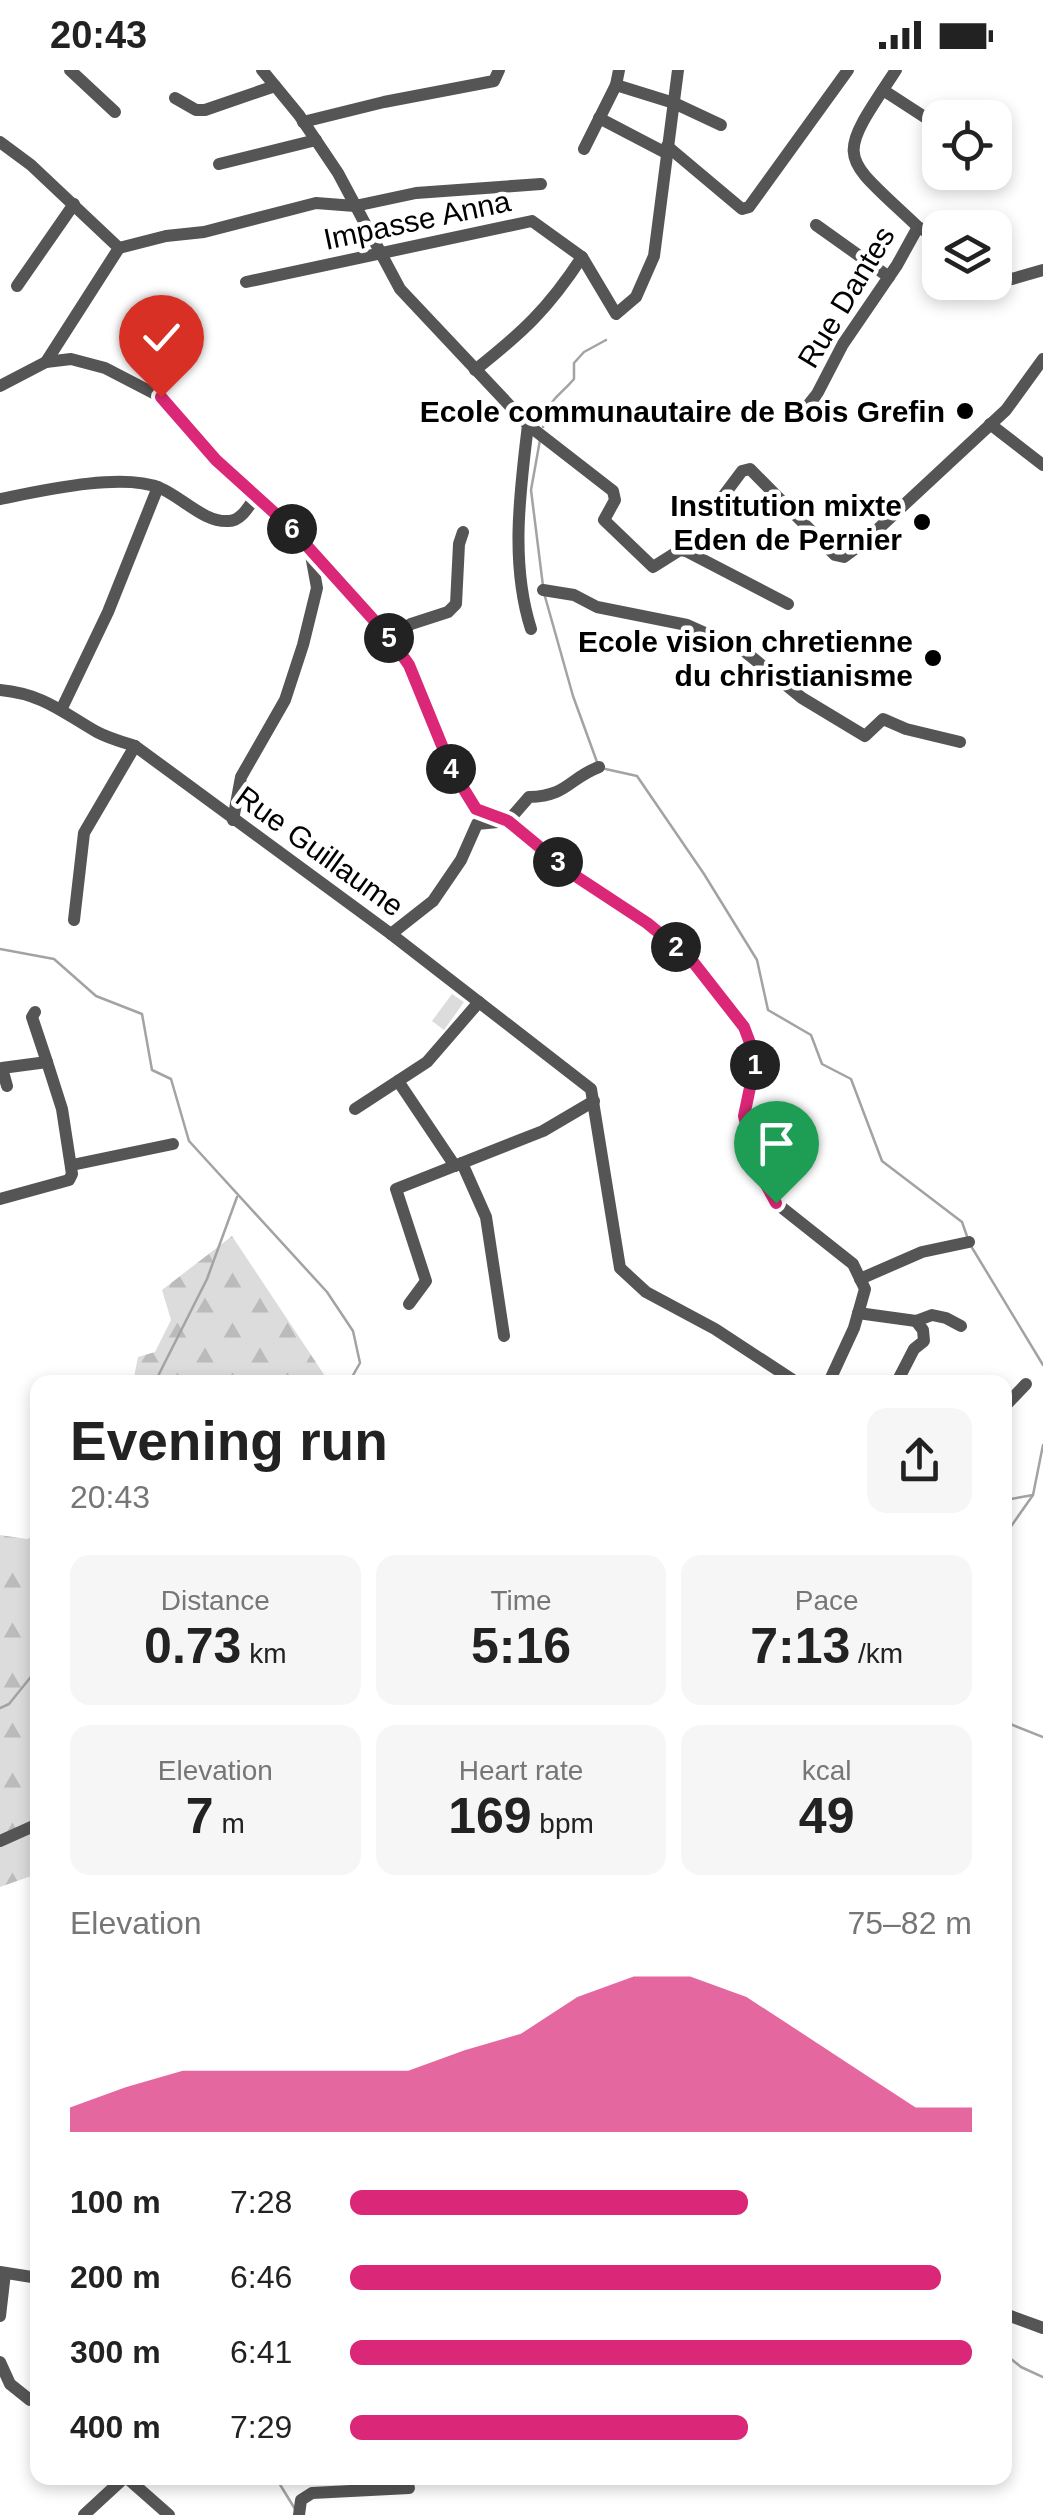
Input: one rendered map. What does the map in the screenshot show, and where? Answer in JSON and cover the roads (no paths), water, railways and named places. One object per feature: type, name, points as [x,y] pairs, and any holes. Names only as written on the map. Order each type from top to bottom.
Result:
[{"type":"street","points":[[70,70],[115,112]]},
{"type":"street","points":[[262,70],[316,140],[400,290],[528,424],[613,491],[615,500],[604,520],[653,566],[686,550],[788,604]]},
{"type":"street","points":[[303,122],[494,81],[498,70]]},
{"type":"street","points":[[584,149],[616,85],[619,70]]},
{"type":"street","points":[[666,150],[678,70]]},
{"type":"street","points":[[599,118],[666,150],[742,208],[750,207],[848,70]]},
{"type":"street","points":[[896,70],[858,128],[851,146],[856,165],[918,226]]},
{"type":"street","points":[[616,85],[674,103],[721,125]]},
{"type":"street","points":[[175,98],[196,110],[205,110],[275,86]]},
{"type":"street","points":[[883,90],[922,116]]},
{"type":"street","points":[[219,164],[316,140]]},
{"type":"street","points":[[0,142],[31,165],[119,248]]},
{"type":"street","name":"Impasse Anna","points":[[246,282],[532,221],[582,258],[616,314],[636,297],[654,256],[666,150]]},
{"type":"street","points":[[46,362],[119,248],[166,236],[204,232],[316,202],[356,206],[416,193],[541,184]]},
{"type":"street","points":[[17,286],[74,204]]},
{"type":"street","points":[[816,225],[889,277]]},
{"type":"street","name":"Rue Dantes","points":[[801,414],[817,394],[843,344],[918,226],[922,228]]},
{"type":"street","points":[[475,370],[522,332],[553,300],[582,258]]},
{"type":"street","points":[[1012,279],[1043,270]]},
{"type":"street","points":[[0,386],[46,362],[71,359],[105,368],[161,397],[216,460],[289,526],[390,638],[409,665],[452,770],[476,809],[508,821],[571,873],[647,923],[690,958],[744,1027],[756,1059],[744,1116],[758,1170],[776,1203],[853,1264],[865,1288],[832,1375]]},
{"type":"street","points":[[714,507],[746,468],[836,555],[844,556],[863,543],[1006,410],[1043,359]]},
{"type":"street","points":[[528,424],[518,546],[522,593],[531,629]]},
{"type":"street","points":[[990,424],[1043,465]]},
{"type":"street","points":[[0,499],[60,486],[135,483],[158,487],[226,522],[237,520],[256,496]]},
{"type":"street","points":[[62,708],[108,612],[158,487]]},
{"type":"street","points":[[390,638],[411,624],[448,612],[456,604],[458,551],[463,532]]},
{"type":"street","points":[[233,820],[240,777],[285,700],[303,645],[317,588],[310,552]]},
{"type":"street","points":[[543,590],[574,595],[597,607],[687,625],[743,650],[802,698],[864,736],[883,719],[960,742]]},
{"type":"street","name":"Rue Guillaume","points":[[0,690],[62,708],[99,733],[135,746],[391,934],[592,1095]]},
{"type":"street","points":[[74,920],[84,833],[135,746]]},
{"type":"street","points":[[391,934],[434,902],[461,860],[476,824],[508,821],[530,797],[567,790],[588,771],[599,767]]},
{"type":"street","points":[[354,1109],[427,1062],[479,1002]]},
{"type":"street","points":[[0,1199],[69,1180],[72,1166],[62,1109],[32,1017],[35,1012]]},
{"type":"street","points":[[7,1086],[2,1068],[47,1062]]},
{"type":"street","points":[[398,1080],[458,1165],[486,1218],[504,1336]]},
{"type":"street","points":[[409,1304],[426,1282],[396,1189],[543,1131],[592,1095],[620,1268],[646,1292],[714,1329],[785,1375]]},
{"type":"street","points":[[72,1166],[174,1144]]},
{"type":"street","points":[[860,1279],[922,1252],[969,1242]]},
{"type":"street","points":[[858,1313],[916,1322],[932,1315],[961,1326]]},
{"type":"street","points":[[901,1375],[914,1349],[924,1340],[923,1330],[916,1322]]},
{"type":"street","points":[[1012,1399],[1026,1384]]},
{"type":"street","points":[[0,1841],[30,1828]]},
{"type":"street","points":[[0,2316],[3,2272],[30,2277]]},
{"type":"street","points":[[1012,2317],[1043,2328]]},
{"type":"street","points":[[0,2362],[10,2384],[30,2400]]},
{"type":"street","points":[[84,2515],[117,2485]]},
{"type":"street","points":[[133,2485],[169,2515]]},
{"type":"street","points":[[299,2515],[300,2500],[312,2493],[409,2488]]},
{"type":"waterway","points":[[543,427],[551,404],[574,379],[574,363],[584,352],[606,340]]},
{"type":"waterway","points":[[540,440],[531,490],[543,586]]},
{"type":"waterway","points":[[544,593],[573,696],[597,762]]},
{"type":"waterway","points":[[601,768],[637,776],[757,960],[768,1010],[811,1035],[822,1064],[851,1079],[882,1161],[962,1222],[968,1239]]},
{"type":"waterway","points":[[0,949],[54,959],[96,996],[142,1014],[152,1070],[171,1079],[189,1141],[327,1292],[353,1331],[360,1363],[353,1375]]},
{"type":"waterway","points":[[159,1375],[207,1279],[237,1197]]},
{"type":"waterway","points":[[971,1246],[1043,1365]]},
{"type":"waterway","points":[[1012,1499],[1033,1495],[1043,1445]]},
{"type":"waterway","points":[[1012,1525],[1033,1495]]},
{"type":"waterway","points":[[0,1708],[9,1704],[30,1678]]},
{"type":"waterway","points":[[1012,1725],[1043,1737]]},
{"type":"waterway","points":[[1012,2360],[1043,2377]]},
{"type":"waterway","points":[[280,2485],[295,2509]]},
{"type":"place","name":"Ecole communautaire de Bois Grefin","points":[[965,411]]},
{"type":"place","name":"Institution mixte Eden de Pernier","points":[[922,522]]},
{"type":"place","name":"Ecole vision chretienne du christianisme","points":[[933,658]]}]
